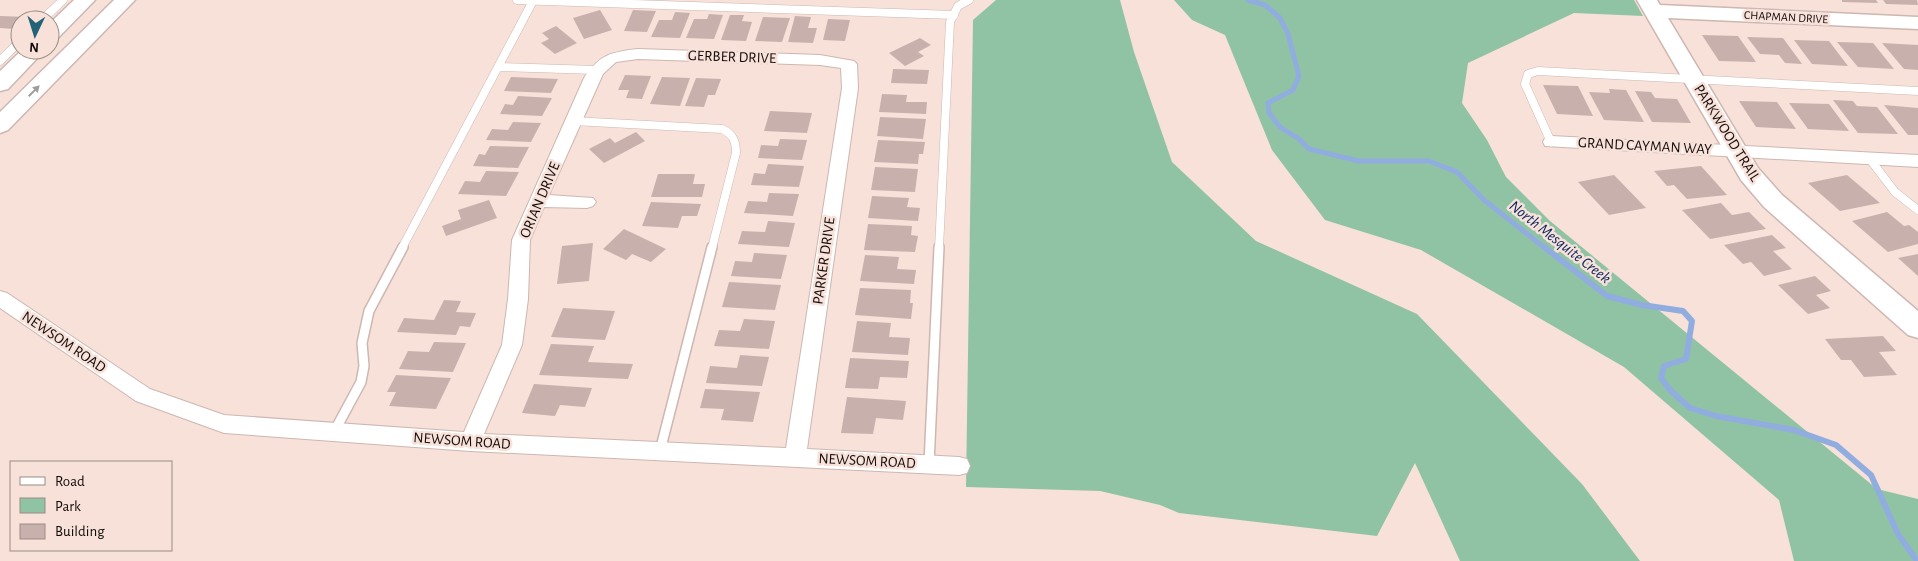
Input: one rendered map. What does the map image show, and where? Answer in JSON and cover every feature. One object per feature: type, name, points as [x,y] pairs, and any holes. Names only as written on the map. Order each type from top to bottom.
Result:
[{"type":"street","points":[[60,25],[85,0]]},
{"type":"street","points":[[0,125],[125,0]]},
{"type":"street","name":"CHAPMAN DRIVE","points":[[1650,5],[1918,23]]},
{"type":"street","name":"PARKWOOD TRAIL","points":[[1650,5],[1749,174],[1774,201],[1918,327]]},
{"type":"street","name":"GERBER DRIVE","points":[[614,56],[638,54],[811,60],[849,64]]},
{"type":"street","name":"ORIAN DRIVE","points":[[470,442],[512,345],[518,299],[521,240],[596,70],[614,56]]},
{"type":"street","points":[[0,84],[24,60]]},
{"type":"street","name":"PARKER DRIVE","points":[[795,457],[850,88],[849,64]]},
{"type":"street","name":"GRAND CAYMAN WAY","points":[[1551,142],[1918,160]]},
{"type":"street","points":[[538,201],[587,202]]},
{"type":"street","name":"NEWSOM ROAD","points":[[0,298],[143,395],[224,424],[470,442],[959,466]]},
{"type":"lane","points":[[52,10],[63,0]]},
{"type":"lane","points":[[517,0],[954,15]]},
{"type":"lane","points":[[334,432],[361,382],[364,366],[362,343],[369,311],[533,0]]},
{"type":"lane","points":[[929,464],[950,22],[958,6],[969,0]]},
{"type":"lane","points":[[0,61],[10,52]]},
{"type":"lane","points":[[498,67],[596,70]]},
{"type":"lane","points":[[1551,142],[1525,84],[1528,74],[1538,71],[1918,92]]},
{"type":"lane","points":[[573,121],[722,129],[729,132],[737,144],[660,451]]},
{"type":"lane","points":[[1869,158],[1896,192],[1918,210]]},
{"type":"green space","points":[[996,0],[1120,0],[1134,52],[1172,162],[1256,241],[1417,314],[1582,484],[1640,561],[1460,561],[1415,463],[1377,536],[1179,513],[1160,505],[1100,491],[966,487],[973,20]]},
{"type":"green space","points":[[1174,0],[1634,0],[1643,16],[1574,13],[1468,63],[1462,103],[1487,140],[1506,177],[1550,221],[1877,489],[1918,499],[1918,561],[1794,561],[1779,500],[1624,367],[1421,250],[1325,220],[1272,150],[1225,35],[1192,20]]},
{"type":"building","points":[[1842,0],[1876,0],[1878,3],[1842,2]]},
{"type":"building","points":[[1883,0],[1917,0],[1918,5],[1886,4]]},
{"type":"building","points":[[600,10],[612,30],[584,39],[573,18]]},
{"type":"building","points":[[633,10],[656,11],[647,32],[624,31]]},
{"type":"building","points":[[675,12],[690,13],[680,38],[651,37],[659,20],[672,20]]},
{"type":"building","points":[[709,14],[723,15],[714,39],[686,38],[694,19],[707,19]]},
{"type":"building","points":[[730,15],[744,15],[742,21],[752,22],[746,41],[721,40]]},
{"type":"building","points":[[0,16],[10,16],[10,29],[0,28]]},
{"type":"building","points":[[795,16],[811,17],[808,28],[817,28],[813,43],[788,42]]},
{"type":"building","points":[[763,17],[790,18],[782,42],[755,41]]},
{"type":"building","points":[[828,19],[850,20],[845,41],[823,40]]},
{"type":"building","points":[[556,26],[577,43],[555,54],[541,43],[549,39],[542,33]]},
{"type":"building","points":[[1702,35],[1738,36],[1756,62],[1719,61]]},
{"type":"building","points":[[1747,37],[1783,38],[1802,64],[1785,63],[1779,55],[1760,54]]},
{"type":"building","points":[[920,38],[931,45],[918,52],[924,56],[905,66],[889,53]]},
{"type":"building","points":[[1794,40],[1829,41],[1848,66],[1812,64]]},
{"type":"building","points":[[1837,42],[1873,43],[1894,69],[1858,67]]},
{"type":"building","points":[[1882,43],[1918,45],[1918,70],[1904,69]]},
{"type":"building","points":[[893,69],[929,70],[927,84],[891,83]]},
{"type":"building","points":[[625,75],[651,76],[642,99],[626,98],[629,90],[618,90]]},
{"type":"building","points":[[511,77],[558,79],[551,93],[504,91]]},
{"type":"building","points":[[662,77],[690,78],[680,106],[650,104]]},
{"type":"building","points":[[696,78],[721,79],[715,95],[708,95],[704,107],[685,106]]},
{"type":"building","points":[[1543,85],[1578,86],[1593,116],[1557,114]]},
{"type":"building","points":[[1609,89],[1626,90],[1644,122],[1604,120],[1589,92],[1610,93]]},
{"type":"building","points":[[1635,91],[1651,92],[1655,98],[1677,99],[1691,123],[1652,122]]},
{"type":"building","points":[[882,94],[907,95],[906,102],[927,102],[926,114],[879,112]]},
{"type":"building","points":[[518,96],[552,98],[542,116],[500,114],[505,104],[513,105]]},
{"type":"building","points":[[1833,100],[1853,101],[1857,106],[1877,107],[1898,134],[1858,133]]},
{"type":"building","points":[[1739,101],[1777,102],[1796,129],[1756,127]]},
{"type":"building","points":[[1789,103],[1829,104],[1849,131],[1808,129]]},
{"type":"building","points":[[1884,105],[1918,108],[1918,135],[1908,135]]},
{"type":"building","points":[[770,111],[812,113],[807,133],[764,131]]},
{"type":"building","points":[[880,117],[926,119],[923,139],[877,136]]},
{"type":"building","points":[[513,122],[541,123],[531,142],[486,140],[492,129],[508,130]]},
{"type":"building","points":[[636,132],[645,141],[604,163],[589,149],[610,138],[615,143]]},
{"type":"building","points":[[780,139],[807,140],[802,160],[758,158],[761,145],[778,146]]},
{"type":"building","points":[[878,140],[925,142],[923,154],[919,154],[918,164],[874,162]]},
{"type":"building","points":[[490,146],[529,147],[518,168],[473,166],[479,154],[485,155]]},
{"type":"building","points":[[768,164],[804,166],[799,187],[751,185],[754,173],[765,174]]},
{"type":"building","points":[[1701,166],[1727,195],[1687,199],[1674,185],[1667,186],[1654,171]]},
{"type":"building","points":[[875,167],[918,169],[915,192],[871,190]]},
{"type":"building","points":[[486,171],[519,172],[506,196],[458,194],[465,181],[480,182]]},
{"type":"building","points":[[658,174],[695,174],[693,184],[705,184],[702,197],[651,197]]},
{"type":"building","points":[[1614,175],[1646,208],[1609,215],[1578,182]]},
{"type":"building","points":[[1847,175],[1880,203],[1840,211],[1808,183]]},
{"type":"building","points":[[769,193],[799,194],[793,216],[744,213],[748,201],[767,202]]},
{"type":"building","points":[[872,196],[909,198],[907,207],[920,208],[918,221],[868,218]]},
{"type":"building","points":[[489,200],[497,218],[446,236],[442,226],[461,219],[458,210]]},
{"type":"building","points":[[651,202],[701,204],[697,216],[682,216],[678,228],[642,226]]},
{"type":"building","points":[[1721,203],[1732,215],[1749,212],[1766,229],[1710,239],[1682,210]]},
{"type":"building","points":[[1887,212],[1904,226],[1909,225],[1918,232],[1918,244],[1888,252],[1852,221]]},
{"type":"building","points":[[768,221],[795,223],[789,247],[738,244],[742,231],[765,232]]},
{"type":"building","points":[[868,224],[912,226],[911,235],[918,236],[915,252],[864,250]]},
{"type":"building","points":[[624,229],[666,249],[651,262],[632,254],[626,260],[603,249]]},
{"type":"building","points":[[1772,235],[1786,248],[1773,251],[1792,269],[1764,276],[1751,262],[1743,264],[1724,245]]},
{"type":"building","points":[[593,243],[589,281],[557,284],[562,246]]},
{"type":"building","points":[[754,253],[787,255],[781,279],[731,276],[735,261],[752,262]]},
{"type":"building","points":[[1918,254],[1918,276],[1898,258]]},
{"type":"building","points":[[865,255],[899,257],[897,269],[916,270],[914,284],[860,281]]},
{"type":"building","points":[[1815,276],[1831,291],[1816,295],[1830,308],[1808,314],[1778,285]]},
{"type":"building","points":[[729,282],[781,285],[775,310],[722,307]]},
{"type":"building","points":[[860,288],[911,290],[910,303],[913,303],[911,319],[855,315]]},
{"type":"building","points":[[444,300],[461,301],[456,312],[476,313],[470,327],[460,326],[456,335],[397,332],[404,318],[434,320]]},
{"type":"building","points":[[563,308],[615,311],[605,340],[551,337]]},
{"type":"building","points":[[744,319],[775,321],[769,349],[714,346],[719,330],[740,331]]},
{"type":"building","points":[[857,321],[891,323],[889,337],[910,338],[908,355],[852,352]]},
{"type":"building","points":[[1883,336],[1896,351],[1879,352],[1897,375],[1864,377],[1851,360],[1841,360],[1825,339]]},
{"type":"building","points":[[434,342],[466,343],[453,372],[399,369],[408,351],[429,352]]},
{"type":"building","points":[[551,344],[594,346],[588,362],[633,364],[628,379],[539,375]]},
{"type":"building","points":[[740,355],[769,357],[762,386],[706,383],[710,366],[737,368]]},
{"type":"building","points":[[850,358],[909,361],[907,378],[880,377],[878,389],[845,388]]},
{"type":"building","points":[[396,375],[451,378],[436,409],[389,406],[396,392],[387,392]]},
{"type":"building","points":[[534,384],[592,388],[585,407],[560,405],[555,416],[522,413]]},
{"type":"building","points":[[705,389],[760,392],[753,422],[721,420],[724,409],[700,408]]},
{"type":"building","points":[[847,397],[906,401],[903,420],[876,418],[873,434],[841,433]]},
{"type":"waterway","name":"North Mesquite Creek","points":[[1248,0],[1265,5],[1280,18],[1288,34],[1299,76],[1293,90],[1268,103],[1269,113],[1280,127],[1299,139],[1309,149],[1359,161],[1429,161],[1457,172],[1484,200],[1545,248]]},
{"type":"waterway","name":"North Mesquite Creek","points":[[1544,247],[1607,296],[1642,305],[1683,311],[1692,321],[1686,359],[1664,366],[1661,378],[1671,391],[1690,408],[1716,416],[1794,430],[1836,445],[1871,475],[1898,534],[1917,561]]}]
